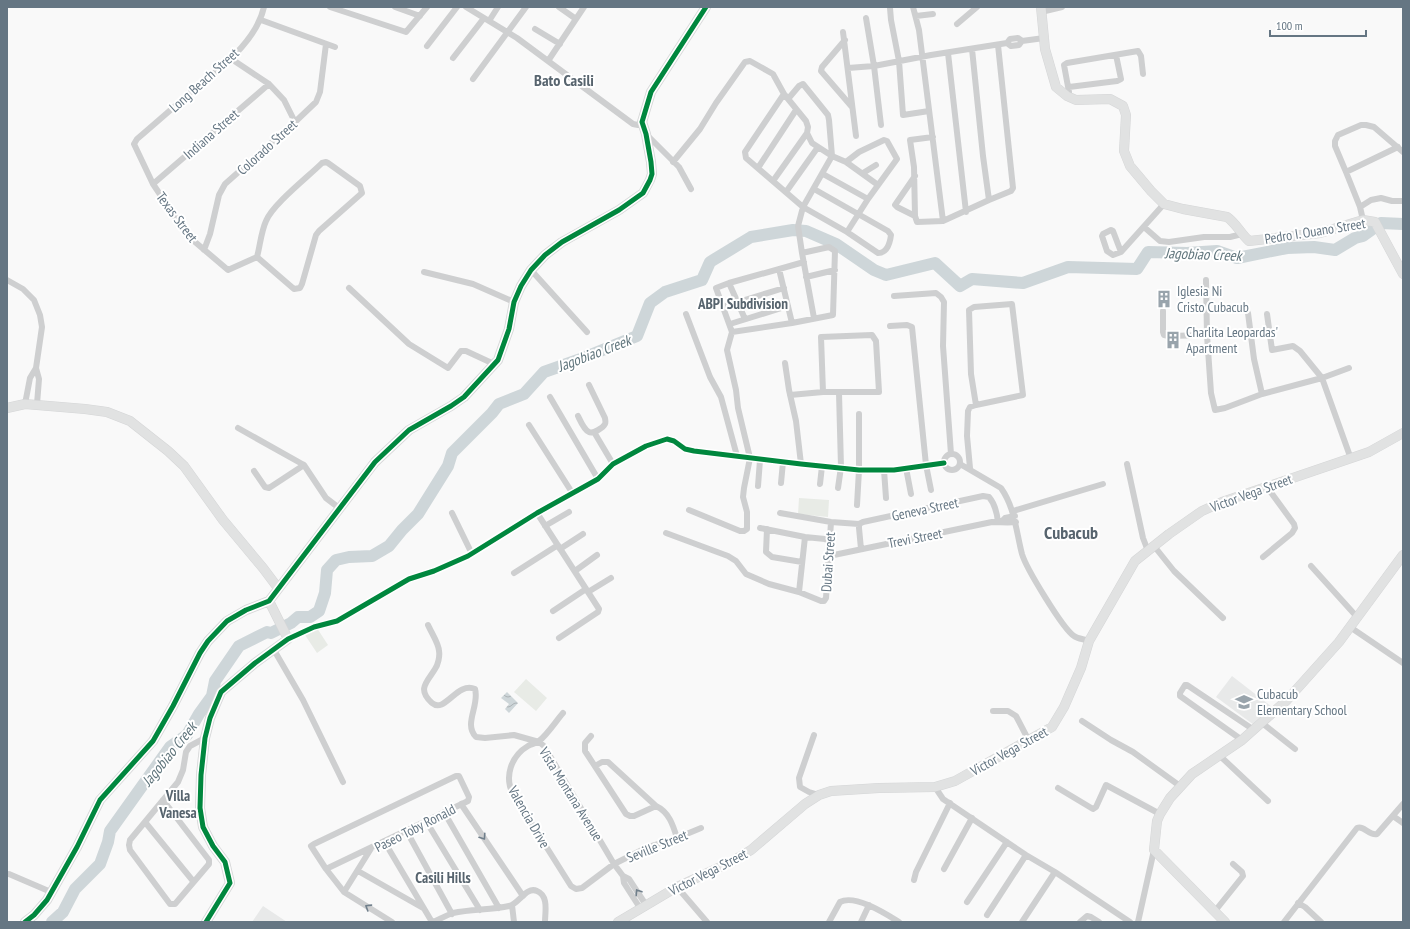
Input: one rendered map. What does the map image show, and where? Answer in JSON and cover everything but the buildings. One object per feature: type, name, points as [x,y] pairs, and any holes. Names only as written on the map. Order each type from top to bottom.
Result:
[{"type":"street","name":"Long Beach Street","points":[[134,144],[137,139],[230,58],[248,39],[260,20],[264,7]]},
{"type":"street","points":[[330,7],[406,32],[427,7]]},
{"type":"street","points":[[395,7],[420,16]]},
{"type":"street","points":[[427,46],[457,7]]},
{"type":"street","points":[[466,7],[486,20],[508,31],[632,124],[638,125],[642,122]]},
{"type":"street","points":[[453,58],[498,7]]},
{"type":"street","points":[[473,80],[526,7]]},
{"type":"street","points":[[558,7],[576,19]]},
{"type":"street","points":[[548,61],[584,7]]},
{"type":"street","points":[[25,922],[34,915],[47,900],[77,847],[100,800],[153,741],[200,653],[208,641],[227,620],[246,610],[269,601],[375,462],[409,430],[451,406],[464,396],[498,360],[504,344],[514,302],[521,286],[531,270],[545,255],[562,242],[619,210],[643,193],[652,174],[646,134],[642,122],[651,92],[706,7]]},
{"type":"street","points":[[913,7],[916,16],[923,58],[943,222]]},
{"type":"street","points":[[957,24],[977,7]]},
{"type":"street","points":[[1062,7],[1041,9],[1045,49],[1056,87],[1068,92],[1076,100],[1110,99],[1123,106],[1126,115],[1124,152],[1130,166],[1151,191],[1164,204],[1227,217],[1231,219],[1242,234],[1230,237],[1204,237],[1169,242],[1160,241],[1144,227]]},
{"type":"street","points":[[890,8],[899,61],[903,115],[929,111]]},
{"type":"street","points":[[916,16],[933,14]]},
{"type":"street","points":[[866,18],[874,66],[881,125]]},
{"type":"street","points":[[260,20],[335,47]]},
{"type":"street","points":[[535,29],[560,44]]},
{"type":"street","points":[[843,32],[856,136]]},
{"type":"street","points":[[848,68],[874,66],[972,48],[998,45],[1007,43],[1010,39],[1018,38],[1022,41],[1044,38]]},
{"type":"street","points":[[845,40],[822,67],[821,71],[852,108]]},
{"type":"street","name":"Colorado Street","points":[[204,250],[210,234],[221,189],[316,102],[320,92],[326,44]]},
{"type":"street","points":[[933,137],[910,140],[915,176],[916,220],[919,222],[943,222],[1011,191],[1013,188],[998,45]]},
{"type":"street","points":[[972,48],[989,200]]},
{"type":"street","points":[[1068,92],[1064,65],[1067,62],[1138,51],[1141,56],[1143,74]]},
{"type":"street","points":[[948,53],[966,212]]},
{"type":"street","points":[[1068,92],[1121,79],[1116,55]]},
{"type":"street","points":[[230,58],[269,84],[284,100],[295,122]]},
{"type":"street","points":[[673,162],[700,129],[716,103],[745,62],[750,61],[773,74],[786,96],[806,121],[808,127],[807,133],[773,181]]},
{"type":"street","name":"Indiana Street","points":[[153,184],[269,84]]},
{"type":"street","points":[[814,189],[888,231],[891,235],[890,244],[885,251],[878,253],[847,232],[803,207],[746,158],[745,152],[786,96],[803,84],[828,115],[830,120],[832,156],[803,207],[798,226],[814,318]]},
{"type":"street","points":[[758,168],[796,110]]},
{"type":"street","points":[[1363,220],[1360,207],[1334,146],[1338,135],[1361,125],[1374,127],[1403,152]]},
{"type":"street","points":[[807,133],[812,143],[832,156],[846,162],[878,185]]},
{"type":"street","points":[[646,134],[679,167],[691,189]]},
{"type":"street","points":[[846,162],[860,152],[882,140],[886,141],[897,159],[868,199],[847,232]]},
{"type":"street","name":"Texas Street","points":[[134,144],[153,184],[188,236],[228,270],[257,257]]},
{"type":"street","points":[[786,192],[818,147]]},
{"type":"street","points":[[1346,172],[1398,147]]},
{"type":"street","points":[[322,163],[328,163],[360,186],[362,193],[316,235],[300,288],[297,289],[290,287],[257,257],[266,222],[270,213],[322,163]]},
{"type":"street","points":[[863,173],[876,165]]},
{"type":"street","points":[[823,174],[868,199]]},
{"type":"street","points":[[915,176],[895,205],[915,216]]},
{"type":"street","points":[[1360,207],[1371,200],[1381,198],[1392,201],[1403,201]]},
{"type":"street","points":[[1121,252],[1164,204]]},
{"type":"street","name":"Pedro I. Ouano Street","points":[[1242,234],[1249,241],[1257,241],[1320,233],[1363,220],[1377,225],[1403,274]]},
{"type":"street","points":[[732,332],[833,315],[835,251],[827,247],[802,253]]},
{"type":"street","points":[[689,510],[740,531],[748,529],[743,497],[750,458],[738,408],[736,390],[727,350],[732,332],[716,288],[804,262]]},
{"type":"street","points":[[779,269],[792,323]]},
{"type":"street","points":[[531,270],[587,332]]},
{"type":"street","points":[[806,277],[835,270]]},
{"type":"street","points":[[424,272],[473,284],[514,302]]},
{"type":"street","points":[[7,280],[23,289],[34,300],[40,315],[42,327],[36,368],[30,378],[24,404]]},
{"type":"street","points":[[1206,280],[1207,335],[1211,393],[1215,410],[1225,408],[1262,394],[1322,378],[1349,368]]},
{"type":"street","points":[[729,283],[745,319]]},
{"type":"street","points":[[349,288],[409,344],[448,368],[461,351],[466,351],[494,364]]},
{"type":"street","points":[[722,307],[784,288]]},
{"type":"street","points":[[894,296],[936,293],[944,302],[943,346],[951,454]]},
{"type":"street","points":[[970,468],[967,436],[968,411],[970,407],[1023,395],[1012,304],[974,308],[969,310],[971,374],[976,405]]},
{"type":"street","points":[[730,324],[788,306]]},
{"type":"street","points":[[1163,311],[1164,335],[1207,335]]},
{"type":"street","points":[[1248,313],[1254,359],[1262,394]]},
{"type":"street","points":[[686,314],[710,377],[721,397],[737,456]]},
{"type":"street","points":[[1267,314],[1272,350],[1293,346],[1300,351],[1322,378],[1351,459]]},
{"type":"street","points":[[890,326],[907,324],[912,327],[926,464],[931,490]]},
{"type":"street","points":[[790,395],[823,392],[879,392],[876,341],[872,335],[821,337],[823,392]]},
{"type":"street","points":[[785,363],[796,421],[801,464]]},
{"type":"street","points":[[36,368],[39,379],[37,404]]},
{"type":"street","points":[[578,416],[587,431],[594,432],[604,425],[605,418],[590,385]]},
{"type":"street","points":[[838,488],[841,467],[839,393]]},
{"type":"street","points":[[550,397],[598,479]]},
{"type":"street","points":[[7,408],[24,404],[37,404],[107,412],[130,421],[168,451],[184,466],[223,520],[278,588]]},
{"type":"street","points":[[857,505],[860,470],[859,414]]},
{"type":"street","points":[[529,425],[573,494]]},
{"type":"street","points":[[238,428],[304,466],[326,498],[339,508]]},
{"type":"street","points":[[594,432],[613,464]]},
{"type":"street","name":"Victor Vega Street","points":[[618,922],[677,887],[731,862],[751,850],[805,804],[819,795],[831,791],[845,790],[935,787],[955,781],[1052,727],[1062,712],[1081,668],[1089,640],[1135,561],[1202,511],[1222,502],[1351,459],[1369,452],[1403,433]]},
{"type":"street","points":[[206,922],[230,883],[225,862],[213,846],[203,827],[200,808],[205,738],[210,718],[220,692],[255,663],[274,650],[287,636],[337,621],[409,580],[434,571],[472,554],[537,513],[598,479],[613,464],[646,446],[667,439],[674,441],[685,449],[760,460],[860,470],[884,470],[944,463]]},
{"type":"street","points":[[951,454],[944,459],[945,467],[949,470],[954,470],[958,468],[960,464]]},
{"type":"street","points":[[951,454],[956,455],[960,464]]},
{"type":"street","points":[[758,486],[760,460]]},
{"type":"street","points":[[781,483],[783,462]]},
{"type":"street","points":[[960,464],[970,468],[1001,488],[1015,517],[1023,555],[1031,572],[1066,628],[1075,637],[1089,640]]},
{"type":"street","points":[[1127,464],[1143,538],[1151,548],[1223,618]]},
{"type":"street","points":[[254,471],[265,488],[269,488],[304,466]]},
{"type":"street","points":[[820,484],[822,466]]},
{"type":"street","points":[[906,468],[911,494]]},
{"type":"street","points":[[884,470],[886,498]]},
{"type":"street","name":"Trevi Street","points":[[829,556],[1000,522],[1005,523],[1015,517],[1103,484]]},
{"type":"street","points":[[1263,557],[1292,533],[1295,528],[1294,524],[1267,487]]},
{"type":"street","name":"Geneva Street","points":[[780,513],[831,522],[859,524],[983,496],[989,497],[992,501],[1000,522]]},
{"type":"street","points":[[546,526],[569,512]]},
{"type":"street","points":[[452,513],[472,554]]},
{"type":"street","points":[[537,513],[598,608],[598,612],[560,638]]},
{"type":"street","name":"Dubai Street","points":[[799,592],[821,601],[824,601],[826,598],[831,522]]},
{"type":"street","points":[[859,524],[860,549]]},
{"type":"street","points":[[802,562],[768,555],[766,552],[763,529],[830,541]]},
{"type":"street","points":[[514,573],[583,534]]},
{"type":"street","points":[[666,534],[728,556],[736,561],[746,574],[769,584],[799,592],[805,537]]},
{"type":"street","points":[[1138,922],[1154,850],[1156,827],[1160,814],[1170,798],[1192,774],[1242,740],[1287,700],[1339,642],[1403,555]]},
{"type":"street","points":[[575,571],[597,556]]},
{"type":"street","points":[[1311,566],[1357,617]]},
{"type":"street","points":[[552,611],[587,590],[611,578]]},
{"type":"street","points":[[269,601],[287,636]]},
{"type":"street","name":"Vista Montana Avenue","points":[[428,626],[439,650],[436,668],[426,681],[424,688],[424,692],[432,703],[436,705],[444,704],[464,688],[469,686],[472,687],[475,689],[477,697],[470,727],[472,734],[476,737],[485,738],[514,735],[539,742],[544,746],[614,864],[623,876],[624,883],[643,906]]},
{"type":"street","points":[[1350,627],[1403,663]]},
{"type":"street","points":[[274,650],[303,700],[343,782]]},
{"type":"street","points":[[1242,740],[1180,696],[1180,693],[1185,685],[1188,685],[1254,730]]},
{"type":"street","points":[[993,711],[1008,711],[1016,716],[1029,741]]},
{"type":"street","name":"Valencia Drive","points":[[563,713],[539,742],[527,746],[513,762],[508,780],[513,794],[571,886],[576,889],[582,888],[614,864]]},
{"type":"street","points":[[1082,721],[1133,752],[1180,786]]},
{"type":"street","points":[[1262,723],[1295,749]]},
{"type":"street","points":[[814,735],[799,778],[800,787],[819,795]]},
{"type":"street","points":[[591,736],[587,740],[585,751],[623,809],[630,816],[634,816],[656,806]]},
{"type":"street","points":[[163,800],[209,860],[209,864],[175,904],[170,904],[130,850],[129,845],[130,840],[163,800],[178,782],[183,770],[186,752],[190,746],[205,738]]},
{"type":"street","points":[[1219,756],[1268,801]]},
{"type":"street","points":[[595,766],[602,762],[608,762],[656,806],[662,809],[672,823],[677,838]]},
{"type":"street","points":[[392,922],[344,892],[326,869],[311,846],[456,776],[460,778],[469,797],[468,801],[461,804],[523,896]]},
{"type":"street","points":[[1058,788],[1093,809],[1096,808],[1106,786],[1160,814]]},
{"type":"street","points":[[935,787],[943,799],[950,804],[1130,922]]},
{"type":"street","name":"Paseo Toby Ronald","points":[[344,892],[372,847],[461,804]]},
{"type":"street","points":[[914,880],[916,872],[950,804]]},
{"type":"street","points":[[1284,922],[1357,828],[1361,827],[1374,835],[1377,834],[1403,804]]},
{"type":"street","points":[[444,812],[499,908]]},
{"type":"street","points":[[1393,816],[1403,823]]},
{"type":"street","points":[[944,869],[972,818]]},
{"type":"street","points":[[426,821],[480,910]]},
{"type":"street","points":[[145,822],[193,881]]},
{"type":"street","name":"Seville Street","points":[[614,864],[648,847],[677,838],[701,828]]},
{"type":"street","points":[[406,830],[452,914]]},
{"type":"street","points":[[384,841],[433,922],[452,914],[512,905],[532,890],[538,891],[543,895],[546,902],[545,922]]},
{"type":"street","points":[[967,902],[1007,842]]},
{"type":"street","points":[[326,869],[372,847]]},
{"type":"street","points":[[1154,850],[1225,922]]},
{"type":"street","points":[[987,915],[1026,855]]},
{"type":"street","points":[[1215,911],[1242,876],[1242,872],[1233,864]]},
{"type":"street","points":[[358,871],[425,909]]},
{"type":"street","points":[[1022,922],[1055,872]]},
{"type":"street","points":[[9,874],[51,892]]},
{"type":"street","points":[[677,887],[707,922]]},
{"type":"street","points":[[829,922],[839,904],[844,900],[869,905],[892,920],[899,922]]},
{"type":"street","points":[[1298,903],[1305,907],[1321,922]]},
{"type":"street","points":[[512,905],[514,922]]},
{"type":"street","points":[[861,922],[869,905]]},
{"type":"street","points":[[1080,922],[1086,916],[1099,922]]},
{"type":"shaded area","points":[[799,498],[829,500],[828,517],[798,514]]},
{"type":"shaded area","points":[[315,625],[328,645],[317,653],[303,632]]},
{"type":"shaded area","name":"Cubacub Elementary School","points":[[1232,676],[1272,707],[1254,725],[1216,697]]},
{"type":"shaded area","points":[[526,679],[547,698],[536,711],[514,692]]},
{"type":"shaded area","points":[[263,906],[287,922],[252,922]]},
{"type":"water","points":[[507,692],[518,703],[509,713],[505,709],[509,704],[501,698]]},
{"type":"waterway","name":"Jagobiao Creek","points":[[52,922],[63,912],[75,889],[100,864],[108,842],[110,831],[170,747],[187,735],[199,714],[212,696],[215,681],[239,646],[267,632],[271,633],[291,623],[298,617],[310,617],[319,611],[325,593],[327,570],[336,560],[349,557],[372,556],[389,546],[418,514],[448,466],[452,453],[499,404],[524,394],[544,372],[637,336],[650,303],[665,292],[702,280],[710,262],[751,237],[793,230],[806,231],[836,244],[874,270],[886,275],[935,263],[960,286],[972,279],[1023,283],[1068,267],[1137,269],[1148,252],[1187,253],[1217,251],[1237,258],[1287,248],[1314,247],[1335,250],[1355,238],[1363,236],[1381,223],[1403,224]]},
{"type":"cycle path","points":[[25,922],[34,915],[47,900],[77,847],[100,800],[153,741],[200,653],[208,641],[227,621],[246,610],[269,601],[375,462],[409,430],[464,397],[498,360],[509,329],[514,302],[521,286],[531,270],[545,255],[562,242],[619,210],[643,193],[652,174],[646,134],[642,122],[651,92],[706,7]]},
{"type":"cycle path","points":[[206,922],[230,883],[225,862],[213,846],[203,827],[200,808],[201,775],[205,738],[210,718],[221,692],[255,663],[288,639],[314,627],[337,621],[409,579],[434,571],[468,556],[537,513],[598,479],[613,464],[646,446],[667,439],[674,441],[685,449],[694,451],[859,470],[894,470],[944,463]]},
{"type":"place","name":"Iglesia Ni Cristo Cubacub","points":[[1164,299]]},
{"type":"place","name":"Charlita Leopardas' Apartment","points":[[1173,340]]},
{"type":"place","name":"Cubacub Elementary School","points":[[1244,702]]},
{"type":"district","name":"Bato Casili","points":[[564,80]]},
{"type":"district","name":"ABPI Subdivision","points":[[743,303]]},
{"type":"district","name":"Cubacub","points":[[1071,532]]},
{"type":"district","name":"Villa Vanesa","points":[[178,804]]},
{"type":"district","name":"Casili Hills","points":[[443,877]]}]
